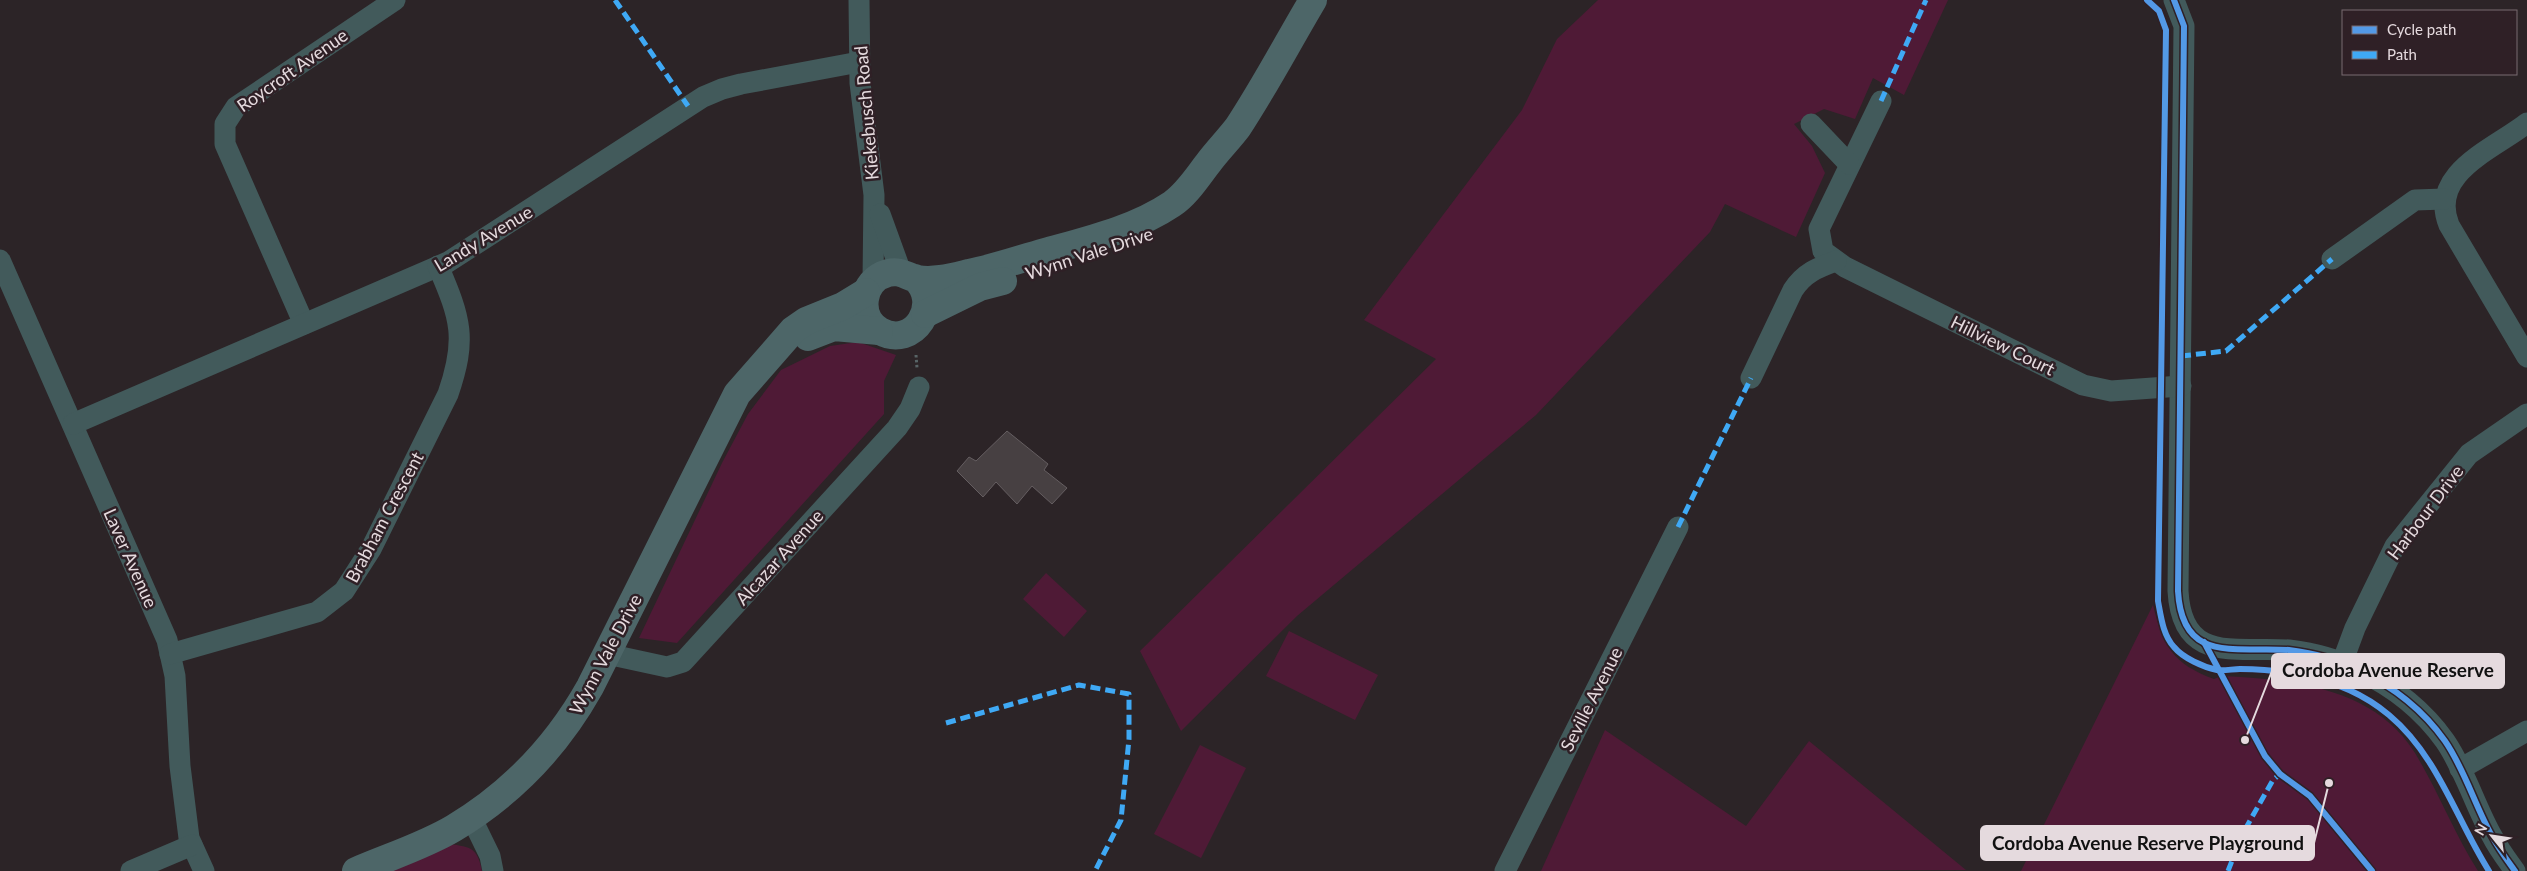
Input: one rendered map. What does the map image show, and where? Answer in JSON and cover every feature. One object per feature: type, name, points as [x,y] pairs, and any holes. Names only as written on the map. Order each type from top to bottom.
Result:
[{"type":"main road","name":"Wynn Vale Drive","points":[[908,275],[936,280],[977,271],[1084,241],[1143,221],[1174,203],[1237,128],[1313,0]]},
{"type":"main road","name":"Wynn Vale Drive","points":[[920,322],[980,287],[1134,242],[1159,231],[1186,212],[1222,167],[1237,128]]},
{"type":"main road","points":[[887,273],[908,275],[926,295],[920,322],[896,335],[879,331],[870,323],[865,312],[869,287],[887,273]]},
{"type":"main road","name":"Wynn Vale Drive","points":[[356,871],[440,835],[471,817],[494,801],[549,750],[574,715],[730,406],[744,385],[793,330],[806,321],[843,306],[869,287]]},
{"type":"main road","name":"Wynn Vale Drive","points":[[769,357],[812,335],[834,327],[879,331]]},
{"type":"street","name":"Roycroft Avenue","points":[[304,324],[225,144],[225,124],[236,107],[395,0]]},
{"type":"street","name":"Kiekebusch Road","points":[[859,0],[860,83],[874,195],[889,243],[908,275]]},
{"type":"street","points":[[2175,0],[2184,26],[2178,591],[2183,622],[2192,633],[2204,642],[2219,648],[2236,650],[2289,650],[2342,663],[2374,677],[2396,692],[2419,711],[2446,743],[2492,837],[2515,871]]},
{"type":"street","name":"Landy Avenue","points":[[73,424],[438,266],[485,240],[703,97],[741,84],[859,62]]},
{"type":"street","name":"Hillview Court","points":[[1881,100],[1819,228],[1823,251],[1845,268],[2083,385],[2112,391],[2181,386]]},
{"type":"street","points":[[2527,123],[2454,176],[2444,199],[2445,216],[2449,225],[2527,357]]},
{"type":"street","points":[[1812,124],[1849,164]]},
{"type":"street","name":"Kiekebusch Road","points":[[869,287],[874,195]]},
{"type":"street","points":[[2332,259],[2415,200],[2444,199]]},
{"type":"street","name":"Laver Avenue","points":[[0,260],[167,640],[175,676],[180,766],[189,838],[204,871]]},
{"type":"street","points":[[1751,378],[1800,279],[1812,269],[1836,261]]},
{"type":"street","name":"Brabham Crescent","points":[[170,654],[310,615],[323,608],[344,591],[371,549],[448,394],[457,370],[460,352],[458,318],[438,266]]},
{"type":"street","name":"Alcazar Avenue","points":[[606,654],[667,667],[683,662],[897,428],[910,409],[919,386]]},
{"type":"street","name":"Harbour Drive","points":[[2342,663],[2355,628],[2395,546],[2469,454],[2527,414]]},
{"type":"street","name":"Seville Avenue","points":[[1505,871],[1678,527]]},
{"type":"street","points":[[2460,769],[2527,730]]},
{"type":"street","points":[[471,817],[490,856],[493,871]]},
{"type":"street","points":[[131,871],[192,845]]},
{"type":"path","points":[[919,386],[920,322]]},
{"type":"shaded area","points":[[1598,0],[1948,0],[1904,95],[1873,78],[1855,119],[1824,109],[1794,124],[1812,146],[1825,173],[1796,237],[1725,204],[1710,232],[1536,415],[1297,616],[1181,731],[1140,651],[1436,359],[1364,320],[1522,110],[1557,39]]},
{"type":"shaded area","points":[[858,342],[896,355],[884,381],[884,414],[677,643],[639,638],[722,463],[748,414],[781,370],[830,346]]},
{"type":"shaded area","points":[[1046,573],[1087,611],[1064,637],[1023,599]]},
{"type":"shaded area","points":[[2153,605],[2161,632],[2172,652],[2179,660],[2200,673],[2214,679],[2221,676],[2247,677],[2302,684],[2328,691],[2354,700],[2377,714],[2398,731],[2415,753],[2478,871],[2021,871]]},
{"type":"shaded area","points":[[1289,631],[1378,675],[1355,720],[1266,676]]},
{"type":"shaded area","points":[[1605,730],[1746,826],[1809,741],[1966,870],[1541,871]]},
{"type":"shaded area","points":[[1200,745],[1246,768],[1201,858],[1154,834]]},
{"type":"shaded area","points":[[449,844],[463,846],[472,850],[478,858],[482,871],[388,871]]},
{"type":"building","points":[[1007,431],[1048,464],[1044,470],[1067,488],[1052,504],[1032,486],[1017,504],[996,482],[983,497],[957,471],[969,457],[976,461]]},
{"type":"marked path","points":[[615,0],[688,106]]},
{"type":"marked path","points":[[1881,101],[1926,0]]},
{"type":"marked path","points":[[2181,356],[2226,351],[2332,259]]},
{"type":"marked path","points":[[1678,527],[1751,378]]},
{"type":"marked path","points":[[946,723],[1079,685],[1129,694],[1129,739],[1121,820],[1095,871]]},
{"type":"marked path","points":[[2228,871],[2243,833],[2273,780],[2280,774]]},
{"type":"cycle path","points":[[2147,0],[2159,11],[2166,30],[2158,601],[2165,631],[2170,642],[2178,651],[2194,662],[2206,667],[2217,670],[2270,670],[2312,678],[2348,689],[2379,707],[2406,731],[2421,749],[2489,871]]},
{"type":"cycle path","points":[[2174,0],[2184,26],[2178,591],[2182,615],[2190,631],[2201,641],[2216,647],[2289,650],[2325,657],[2371,676],[2395,691],[2417,709],[2445,741],[2494,840],[2515,871]]},
{"type":"cycle path","points":[[2204,642],[2265,756],[2280,774],[2310,796],[2372,871]]},
{"type":"place","name":"Cordoba Avenue Reserve","points":[[2245,740]]},
{"type":"place","name":"Cordoba Avenue Reserve Playground","points":[[2329,783]]}]
